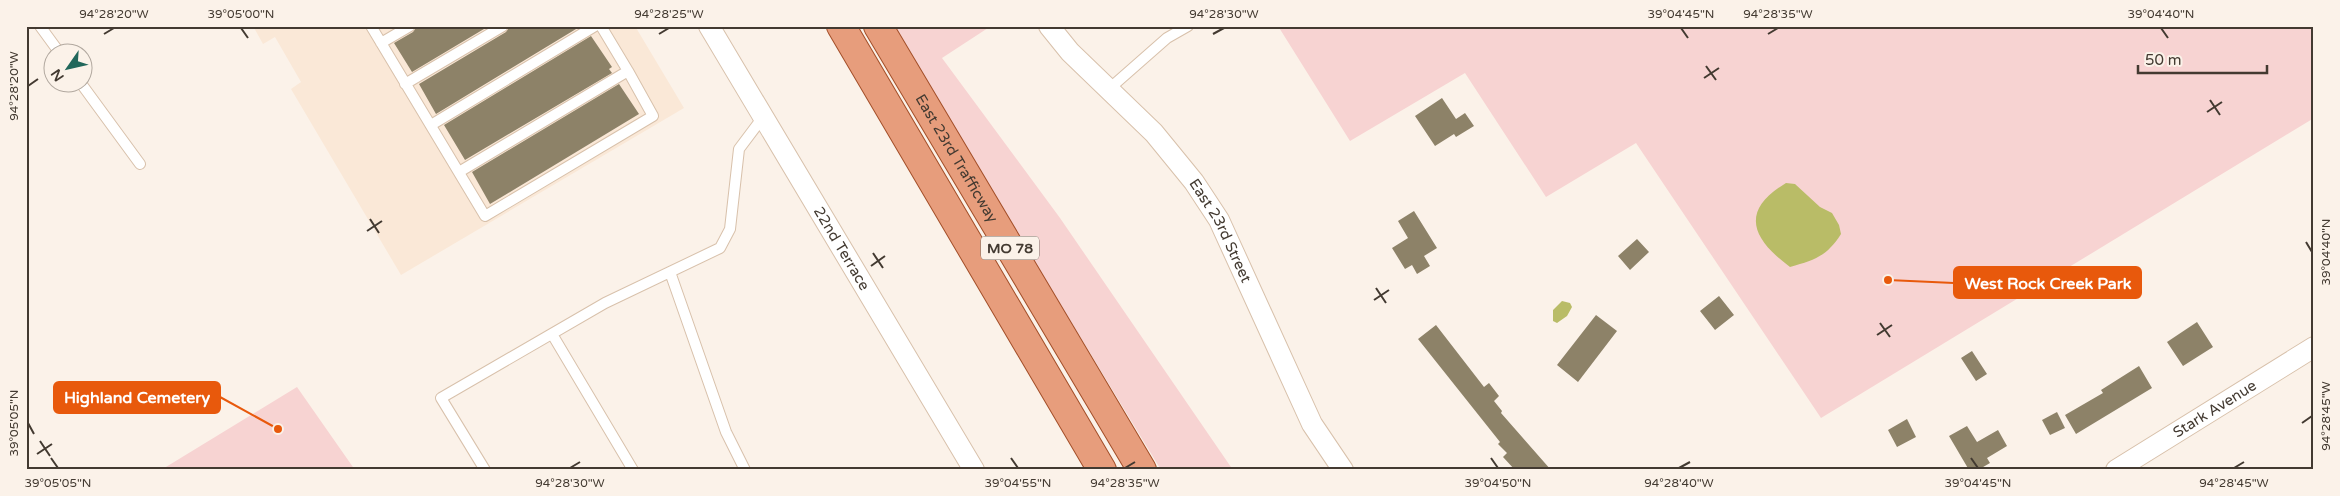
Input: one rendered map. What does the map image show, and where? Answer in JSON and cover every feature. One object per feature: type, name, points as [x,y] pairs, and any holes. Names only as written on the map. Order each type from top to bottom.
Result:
[{"type":"main road","name":"MO 78","points":[[840,26],[1102,470]]},
{"type":"main road","name":"East 23rd Trafficway","points":[[878,26],[1142,470]]},
{"type":"street","name":"22nd Terrace","points":[[709,26],[974,470]]},
{"type":"street","name":"East 23rd Street","points":[[1049,26],[1070,52],[1154,133],[1194,182],[1219,220],[1312,424],[1343,470]]},
{"type":"street","name":"Stark Avenue","points":[[2116,470],[2314,347]]},
{"type":"lane","points":[[40,26],[52,42]]},
{"type":"lane","points":[[371,26],[485,216],[653,116],[600,26]]},
{"type":"lane","points":[[381,43],[410,26]]},
{"type":"lane","points":[[405,84],[503,26]]},
{"type":"lane","points":[[431,125],[595,26]]},
{"type":"lane","points":[[1109,89],[1167,38],[1188,26]]},
{"type":"lane","points":[[459,172],[628,71]]},
{"type":"lane","points":[[87,92],[140,164]]},
{"type":"lane","points":[[484,470],[441,398],[605,303],[720,248],[730,229],[740,149],[763,117]]},
{"type":"lane","points":[[670,272],[726,432],[745,470]]},
{"type":"lane","points":[[552,334],[633,470]]},
{"type":"shaded area","points":[[253,26],[635,26],[684,108],[401,275],[291,89],[301,82],[275,37],[263,44]]},
{"type":"shaded area","points":[[895,26],[991,26],[942,58],[1060,218],[1233,470],[1161,470],[962,142]]},
{"type":"shaded area","points":[[1278,26],[2314,26],[2314,118],[1821,418],[1636,143],[1546,197],[1465,73],[1350,141]]},
{"type":"shaded area","points":[[1786,183],[1795,184],[1820,207],[1832,213],[1839,225],[1841,234],[1831,247],[1820,256],[1790,267],[1766,246],[1759,235],[1756,225],[1757,214],[1762,204],[1771,193]]},
{"type":"shaded area","points":[[1562,301],[1570,303],[1572,307],[1567,316],[1557,323],[1553,321],[1553,310]]},
{"type":"shaded area","points":[[297,387],[355,470],[161,470]]},
{"type":"building","points":[[417,26],[489,26],[412,72],[394,43],[413,32]]},
{"type":"building","points":[[510,26],[581,26],[436,114],[419,84],[506,32]]},
{"type":"building","points":[[591,36],[612,67],[609,69],[612,73],[465,160],[444,125]]},
{"type":"building","points":[[619,84],[639,114],[490,204],[472,172]]},
{"type":"building","points":[[1442,98],[1456,119],[1465,113],[1474,126],[1456,137],[1454,134],[1435,146],[1415,116]]},
{"type":"building","points":[[1414,211],[1437,248],[1424,256],[1430,266],[1417,274],[1412,265],[1405,269],[1392,248],[1408,238],[1398,221]]},
{"type":"building","points":[[1637,239],[1649,252],[1630,270],[1618,256]]},
{"type":"building","points":[[1719,296],[1734,315],[1715,330],[1700,311]]},
{"type":"building","points":[[1596,315],[1617,331],[1578,382],[1557,365]]},
{"type":"building","points":[[2197,322],[2213,347],[2183,366],[2167,342]]},
{"type":"building","points":[[1436,325],[1484,387],[1489,383],[1499,396],[1494,401],[1502,411],[1501,413],[1551,470],[1515,470],[1503,457],[1507,453],[1498,444],[1500,442],[1418,339]]},
{"type":"building","points":[[1972,351],[1987,374],[1976,381],[1961,358]]},
{"type":"building","points":[[2139,366],[2152,388],[2076,434],[2065,415],[2103,393],[2101,390]]},
{"type":"building","points":[[2057,412],[2065,428],[2050,435],[2042,420]]},
{"type":"building","points":[[1907,419],[1916,437],[1897,447],[1888,430]]},
{"type":"building","points":[[1967,426],[1977,442],[1998,430],[2007,446],[1987,458],[1990,463],[1978,470],[1969,470],[1949,436]]},
{"type":"place","name":"West Rock Creek Park","points":[[1888,280]]},
{"type":"place","name":"Highland Cemetery","points":[[278,429]]}]
